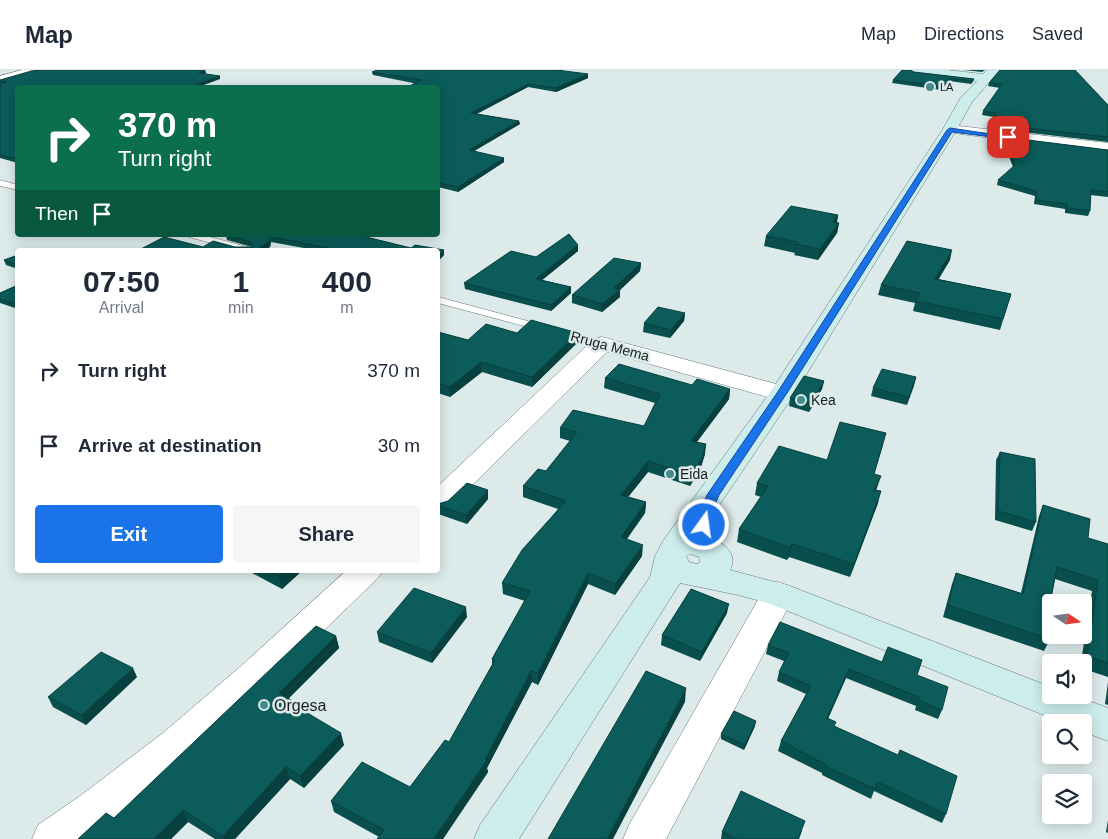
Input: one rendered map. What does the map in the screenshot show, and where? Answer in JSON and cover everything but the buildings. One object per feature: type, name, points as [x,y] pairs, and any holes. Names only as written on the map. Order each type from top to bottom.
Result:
[{"type":"main road","points":[[913,70],[989,74]]},
{"type":"main road","points":[[494,839],[707,539],[704,525],[706,511],[713,495],[782,393],[950,130],[966,100],[989,74]]},
{"type":"main road","points":[[690,564],[738,582],[778,594],[1108,725]]},
{"type":"street","points":[[950,130],[1108,148]]},
{"type":"street","points":[[440,500],[602,344]]},
{"type":"street","name":"Rruga Mema","points":[[602,344],[782,393]]},
{"type":"street","points":[[53,839],[128,785],[200,724],[273,660],[364,573]]},
{"type":"street","points":[[644,839],[778,594]]},
{"type":"lane","points":[[0,78],[29,70]]},
{"type":"lane","points":[[0,183],[15,187]]},
{"type":"lane","points":[[199,237],[241,248]]},
{"type":"lane","name":"Rruga Mema","points":[[440,301],[602,344]]},
{"type":"place","name":"LA","points":[[930,87]]},
{"type":"place","name":"Kea","points":[[801,400]]},
{"type":"place","name":"Eida","points":[[670,474]]},
{"type":"place","name":"Orgesa","points":[[264,705]]},
{"type":"route","points":[[704,525],[706,511],[713,495],[782,393],[950,130],[1008,137]]}]
